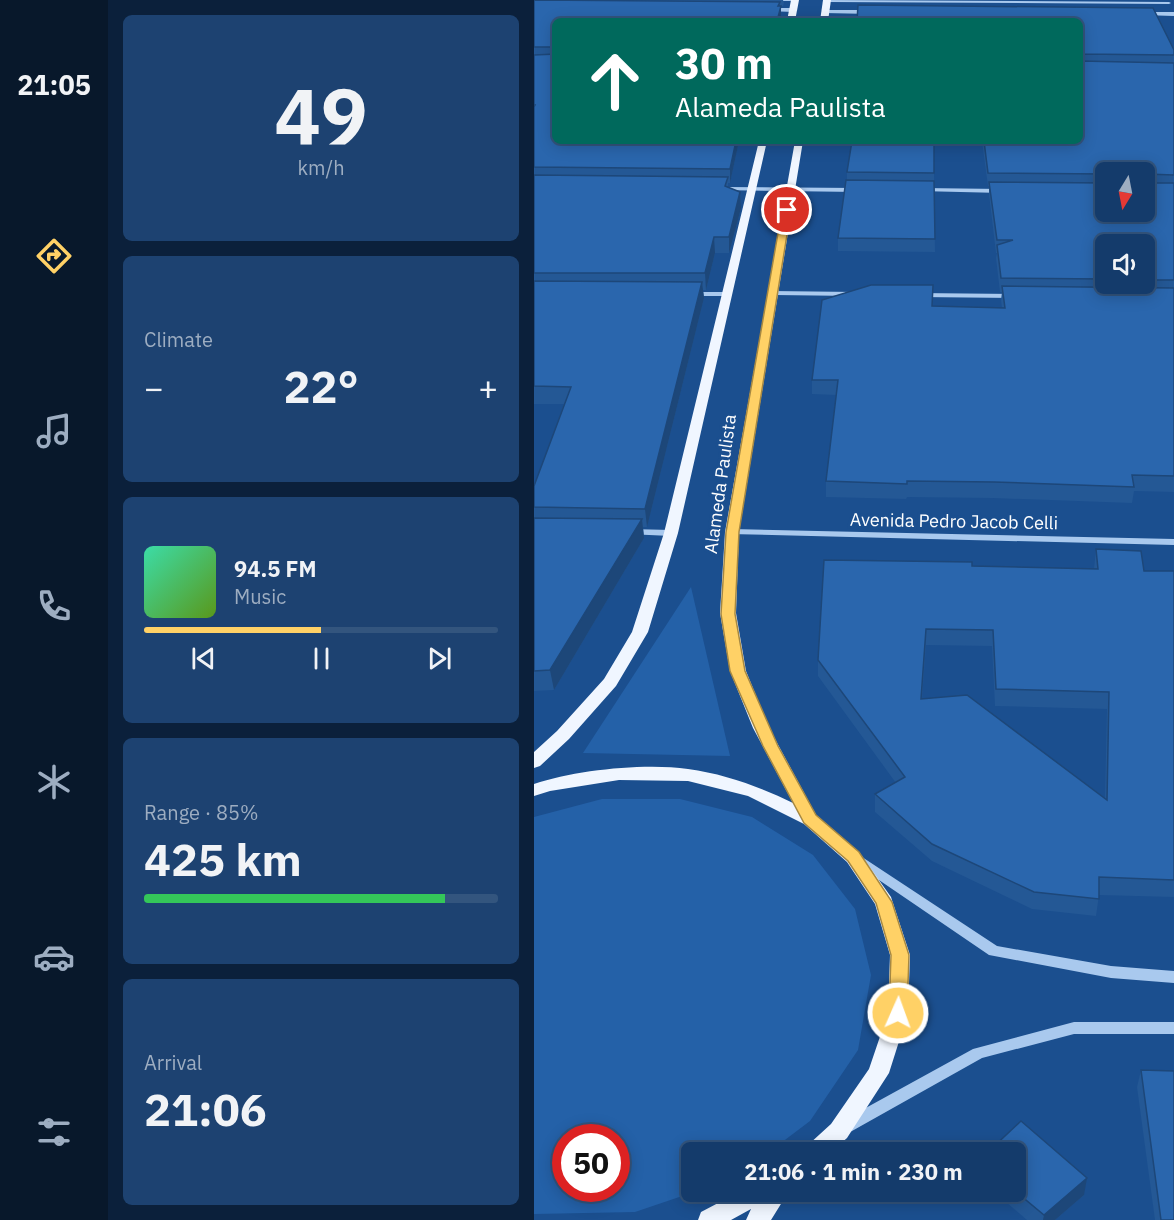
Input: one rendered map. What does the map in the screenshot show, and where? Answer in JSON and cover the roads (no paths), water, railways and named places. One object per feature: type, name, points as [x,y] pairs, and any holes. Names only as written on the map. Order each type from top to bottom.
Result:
[{"type":"main road","points":[[792,18],[795,0]]},
{"type":"main road","points":[[825,18],[827,1]]},
{"type":"main road","name":"Alameda Paulista","points":[[534,762],[563,735],[610,682],[640,632],[671,533],[762,144]]},
{"type":"main road","name":"Alameda Paulista","points":[[798,144],[732,532],[728,614],[738,671],[761,728],[810,819]]},
{"type":"main road","points":[[534,790],[549,785],[619,774],[688,775],[753,790],[810,819],[854,857],[884,902],[900,955],[898,1013],[878,1073],[839,1131],[827,1142]]},
{"type":"main road","points":[[709,1220],[743,1202]]},
{"type":"main road","points":[[758,1220],[770,1202]]},
{"type":"street","points":[[744,0],[795,0]]},
{"type":"street","points":[[827,1],[1168,2],[1174,14],[1134,14]]},
{"type":"street","points":[[759,10],[794,10]]},
{"type":"street","points":[[826,12],[874,12]]},
{"type":"street","points":[[706,189],[872,190]]},
{"type":"street","points":[[907,190],[1012,191]]},
{"type":"street","points":[[774,293],[868,294]]},
{"type":"street","points":[[682,294],[728,294]]},
{"type":"street","points":[[915,295],[1021,296]]},
{"type":"street","points":[[614,532],[671,533]]},
{"type":"street","name":"Avenida Pedro Jacob Celli","points":[[732,532],[1174,542]]},
{"type":"street","points":[[854,857],[994,951],[1111,972],[1174,976]]},
{"type":"street","points":[[839,1131],[978,1053],[1074,1028],[1174,1028]]}]
